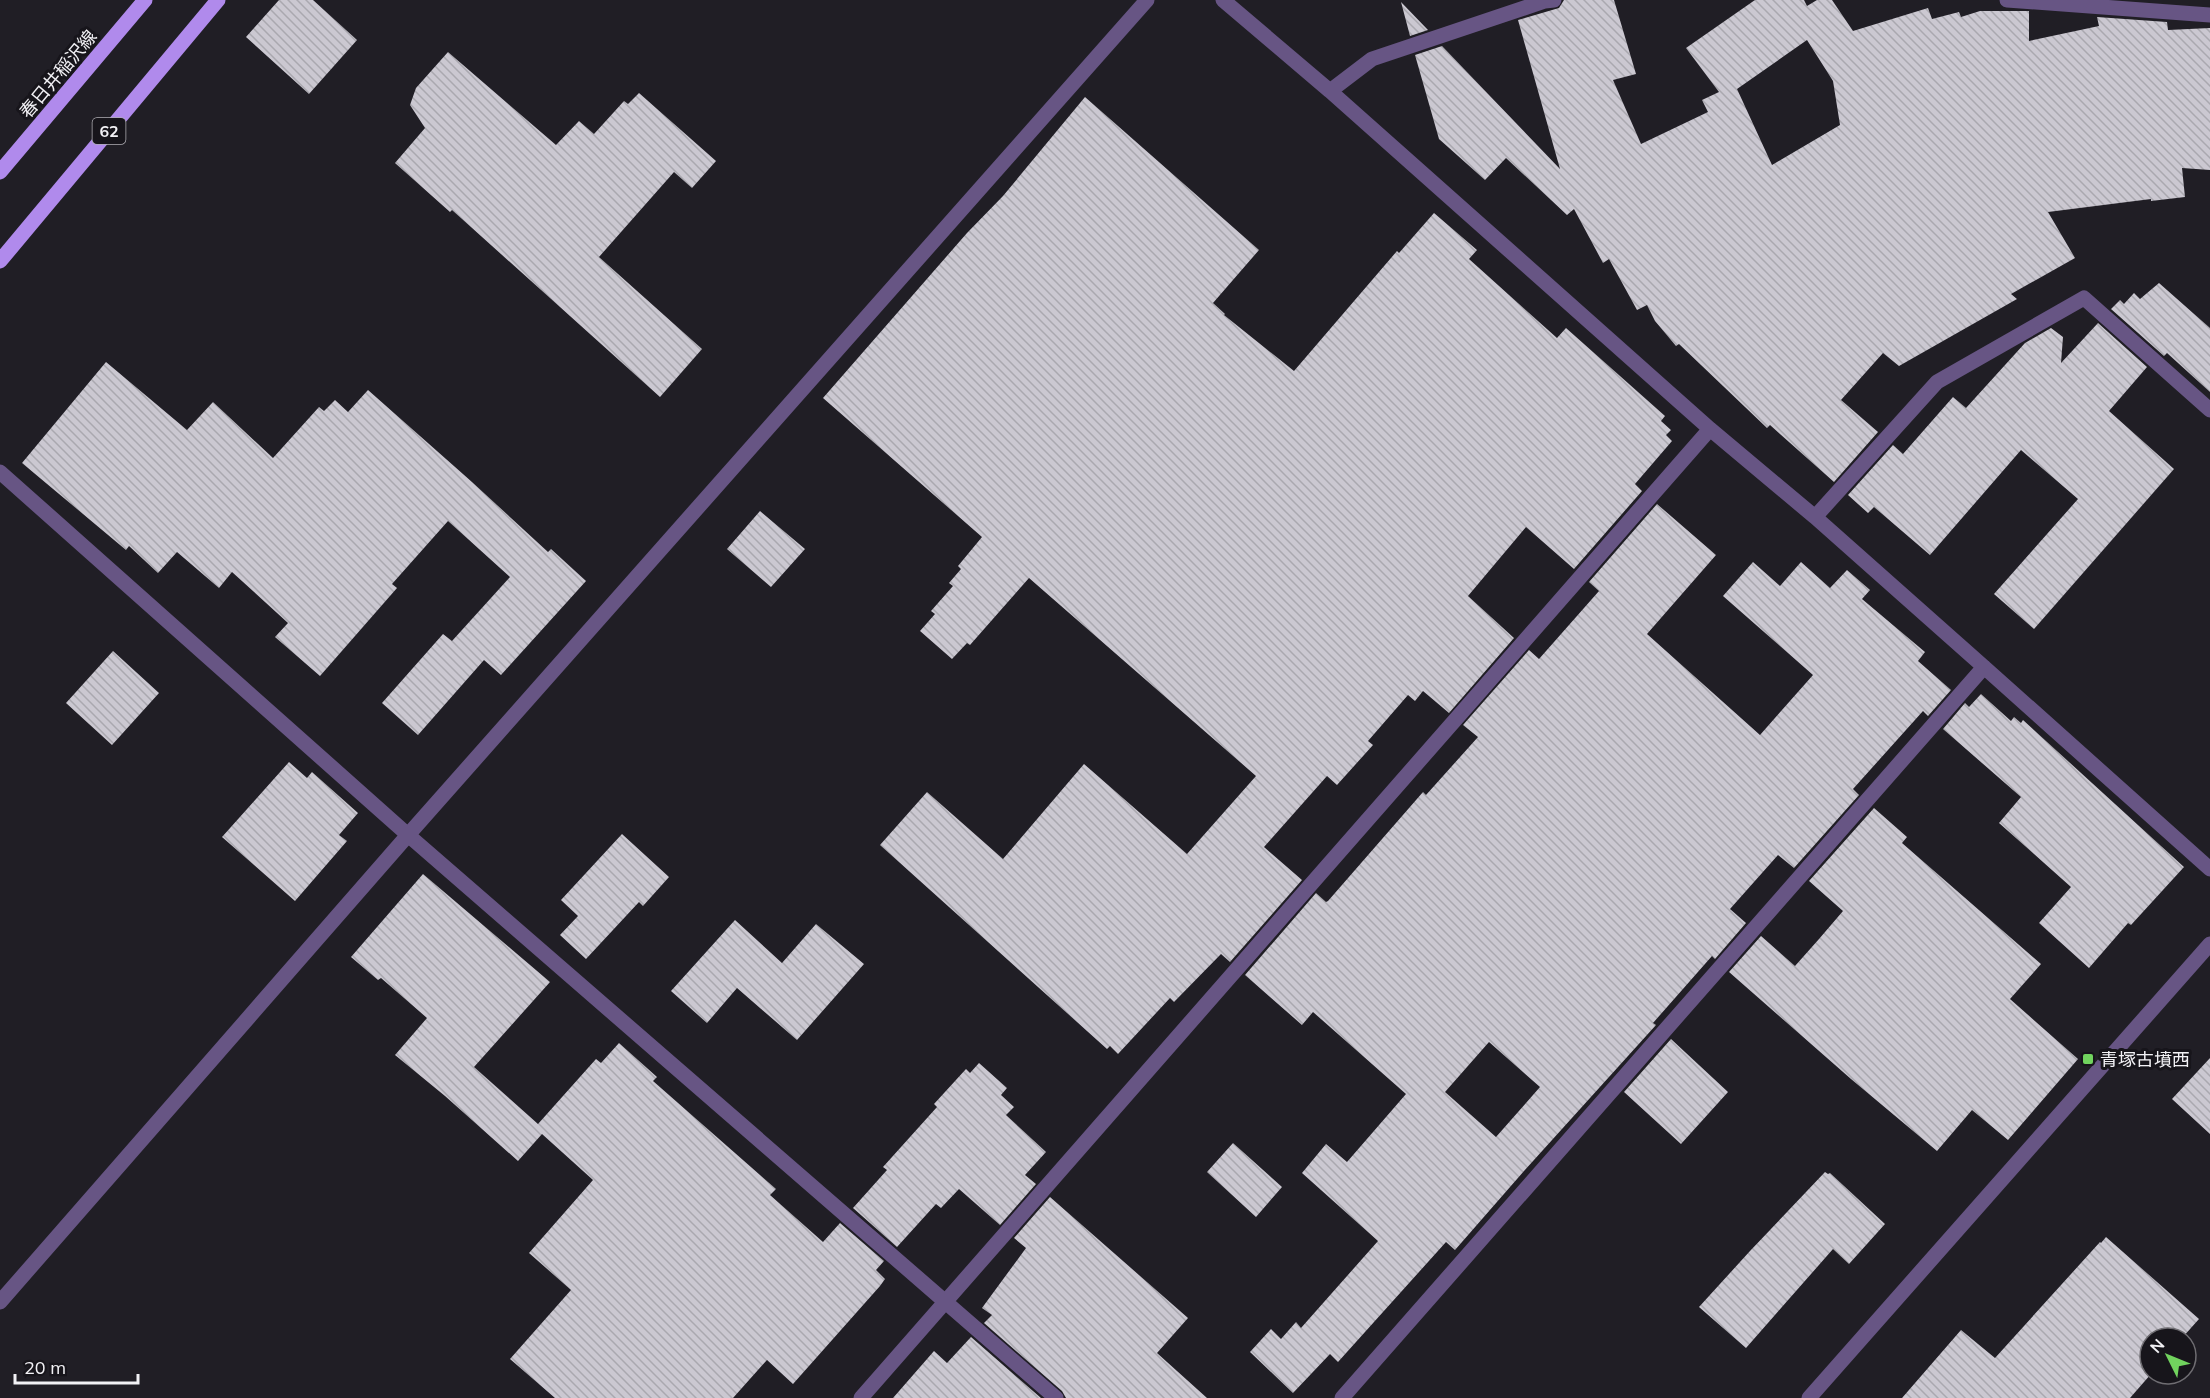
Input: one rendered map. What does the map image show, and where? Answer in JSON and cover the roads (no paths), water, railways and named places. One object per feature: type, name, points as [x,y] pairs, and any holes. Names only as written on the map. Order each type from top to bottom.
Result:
[{"type":"main road","name":"春日井稲沢線","points":[[0,172],[145,0]]},
{"type":"main road","name":"62","points":[[0,261],[218,0]]},
{"type":"street","points":[[0,1302],[408,835],[1147,0]]},
{"type":"street","points":[[1223,0],[1710,429],[1815,518],[2210,869]]},
{"type":"street","points":[[1330,92],[1372,59],[1545,0],[1554,0]]},
{"type":"street","points":[[2007,0],[2210,15]]},
{"type":"street","points":[[1815,518],[1937,382],[2084,298],[2210,410]]},
{"type":"street","points":[[861,1398],[1710,429]]},
{"type":"street","points":[[0,472],[408,835],[1056,1398]]},
{"type":"street","points":[[1342,1398],[1984,667]]},
{"type":"street","points":[[1809,1398],[2210,944]]},
{"type":"place","name":"青塚古墳西","points":[[2088,1059]]}]
